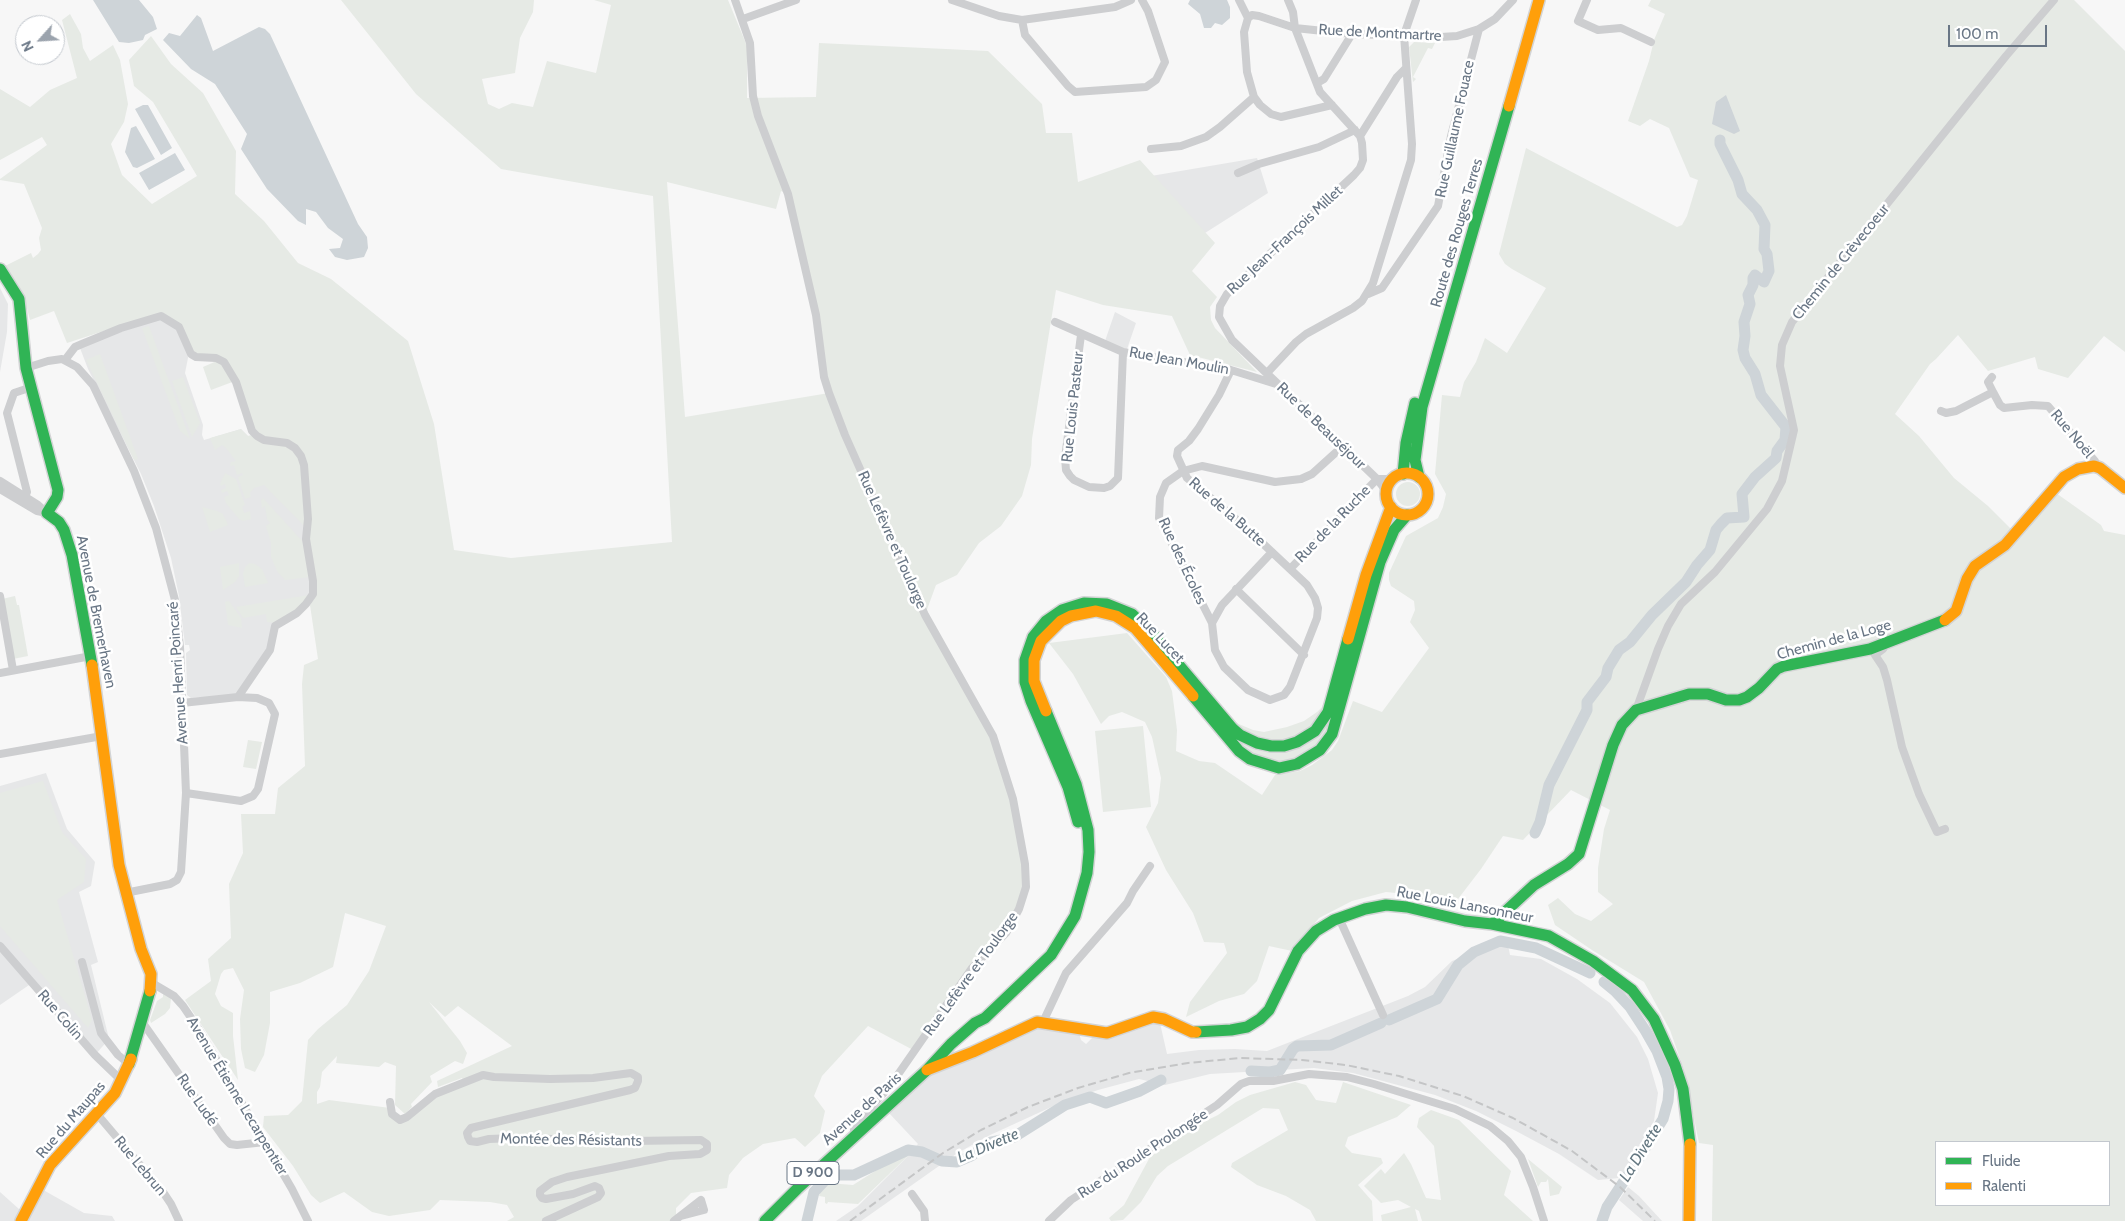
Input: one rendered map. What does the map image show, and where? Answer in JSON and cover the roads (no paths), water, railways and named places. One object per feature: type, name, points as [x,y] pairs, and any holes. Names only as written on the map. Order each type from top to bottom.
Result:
[{"type":"main road","name":"Route des Rouges Terres","points":[[1398,476],[1410,421],[1532,0]]},
{"type":"main road","name":"Route des Rouges Terres","points":[[1419,477],[1415,460],[1422,407],[1540,0]]},
{"type":"main road","points":[[0,269],[18,299],[26,368],[58,490],[57,497],[47,513]]},
{"type":"main road","points":[[2094,466],[2100,468],[2125,488]]},
{"type":"main road","name":"Chemin de la Loge","points":[[1636,710],[1689,694],[1699,693],[1726,700],[1739,700],[1747,697],[1759,688],[1777,669],[1784,666],[1870,649],[1946,620],[1953,615],[1961,601],[1967,579],[1975,566],[2005,545],[2064,477],[2078,469],[2094,466]]},
{"type":"main road","points":[[1398,476],[1419,477],[1426,487],[1427,500],[1419,511],[1407,515],[1395,511],[1391,507],[1387,492],[1398,476]]},
{"type":"main road","name":"Rue Lucet","points":[[927,1070],[975,1023],[983,1012],[1050,949],[1068,917],[1080,883],[1083,858],[1078,821],[1068,788],[1031,701],[1025,682],[1025,660],[1033,637],[1038,629],[1052,616],[1073,605],[1095,603],[1120,608],[1132,614],[1151,632],[1240,735],[1257,743],[1271,746],[1284,746],[1297,742],[1315,731],[1328,712],[1366,575],[1391,507]]},
{"type":"main road","name":"Avenue de Bremerhaven","points":[[47,513],[59,522],[68,538],[91,656],[113,828],[125,894],[156,984]]},
{"type":"main road","name":"Rue Lucet","points":[[975,1023],[985,1018],[1052,955],[1058,947],[1079,907],[1087,873],[1089,852],[1088,830],[1081,798],[1034,681],[1034,660],[1041,641],[1047,633],[1061,621],[1071,616],[1096,611],[1116,616],[1135,628],[1239,751],[1250,760],[1279,768],[1297,764],[1320,750],[1332,734],[1380,562],[1394,530],[1407,515]]},
{"type":"main road","points":[[1492,924],[1534,885],[1568,864],[1579,854],[1613,745],[1622,725],[1636,710]]},
{"type":"main road","name":"Rue Louis Lansonneur","points":[[927,1070],[974,1052],[1022,1028],[1043,1022],[1107,1033],[1154,1017],[1164,1019],[1192,1032],[1231,1030],[1247,1027],[1260,1019],[1269,1010],[1304,943],[1316,931],[1339,918],[1386,905],[1407,907],[1465,921],[1492,924],[1549,936],[1593,961],[1632,990],[1654,1019],[1675,1065],[1686,1107],[1690,1145],[1688,1221]]},
{"type":"main road","name":"Rue du Maupas","points":[[21,1221],[50,1165],[115,1093],[122,1081],[145,1026],[156,984]]},
{"type":"main road","name":"Rue du Maupas","points":[[129,1064],[156,984]]},
{"type":"main road","name":"Avenue de Paris","points":[[765,1221],[927,1070]]},
{"type":"main road","name":"Avenue de Paris","points":[[759,1221],[774,1211]]},
{"type":"street","name":"Rue Lefèvre et Toulorge","points":[[735,0],[750,43],[753,96],[758,116],[788,194],[816,315],[824,377],[829,393],[845,435],[925,615],[993,736],[1013,799],[1025,864],[1026,887],[1019,909],[1006,933],[972,968],[890,1086],[856,1123],[854,1136]]},
{"type":"street","points":[[743,19],[796,0]]},
{"type":"street","points":[[952,0],[981,10],[1022,20],[1115,8],[1131,0]]},
{"type":"street","points":[[981,10],[984,0]]},
{"type":"street","points":[[1022,20],[1026,35],[1075,92],[1146,87],[1156,80],[1165,62],[1148,11],[1142,0]]},
{"type":"street","points":[[1239,0],[1248,18],[1244,32],[1245,62],[1254,97],[1267,112],[1281,117],[1332,105]]},
{"type":"street","points":[[1288,0],[1294,12],[1295,28],[1320,92],[1358,133]]},
{"type":"street","points":[[1368,294],[1411,160],[1412,144],[1404,37],[1410,13],[1416,0]]},
{"type":"street","name":"Rue de Montmartre","points":[[1248,18],[1252,15],[1259,16],[1295,28],[1352,34],[1404,37],[1457,36],[1478,29],[1495,19],[1513,0]]},
{"type":"street","points":[[1586,0],[1578,21],[1598,30],[1621,28],[1651,42]]},
{"type":"street","name":"Chemin de Crèvecoeur","points":[[1636,710],[1658,649],[1668,626],[1681,604],[1715,572],[1766,508],[1782,481],[1794,430],[1780,366],[1782,345],[1792,322],[2000,63],[2054,0]]},
{"type":"street","name":"Rue Guillaume Fouace","points":[[1266,372],[1306,334],[1353,308],[1368,294],[1382,288],[1438,206],[1451,136],[1478,29]]},
{"type":"street","points":[[1317,83],[1324,80],[1352,34]]},
{"type":"street","points":[[1238,173],[1259,164],[1319,147],[1358,133],[1397,76],[1406,68]]},
{"type":"street","points":[[1151,149],[1181,146],[1206,137],[1254,97]]},
{"type":"street","name":"Rue Jean-François Millet","points":[[1266,372],[1227,332],[1219,317],[1220,306],[1227,294],[1360,168],[1363,160],[1363,150],[1358,133]]},
{"type":"street","points":[[26,368],[58,359],[65,360],[75,347],[127,326],[152,317],[161,316],[179,327],[191,354],[196,357],[216,358],[224,362],[235,381],[252,431],[268,442],[288,443],[301,456],[304,465],[308,520],[306,539],[313,581],[312,594],[297,613],[275,626],[270,650],[238,697]]},
{"type":"street","name":"Rue Jean Moulin","points":[[1055,322],[1123,352],[1230,370],[1278,384]]},
{"type":"street","name":"Rue Louis Pasteur","points":[[1081,335],[1065,458],[1066,470],[1070,476],[1080,484],[1089,487],[1104,488],[1110,486],[1118,478],[1123,352]]},
{"type":"street","name":"Avenue Henri Poincaré","points":[[65,360],[77,367],[93,385],[134,471],[156,528],[174,600],[180,649],[186,793],[183,852],[179,877],[170,884],[125,894]]},
{"type":"street","points":[[1230,370],[1219,395],[1198,429],[1189,441],[1178,450],[1178,461],[1182,471],[1202,466],[1275,482],[1288,482],[1312,474],[1343,446]]},
{"type":"street","name":"Rue de Beauséjour","points":[[1266,372],[1343,446],[1387,492]]},
{"type":"street","points":[[1940,411],[1946,413],[1956,411],[1994,392],[1988,382],[1992,377]]},
{"type":"street","points":[[25,497],[27,492],[7,413],[14,393],[32,387]]},
{"type":"street","name":"Rue Noël","points":[[1994,392],[2000,405],[2004,408],[2032,405],[2050,407],[2095,462],[2094,466]]},
{"type":"street","name":"Rue de la Butte","points":[[1182,471],[1187,478],[1307,585],[1317,603],[1318,618],[1290,687],[1284,695],[1270,700],[1263,698],[1239,682],[1218,658],[1213,644],[1212,623]]},
{"type":"street","name":"Rue des Écoles","points":[[1182,471],[1172,478],[1163,490],[1159,506],[1159,518],[1212,623]]},
{"type":"street","name":"Rue de Beauséjour","points":[[1376,479],[1398,476]]},
{"type":"street","name":"Rue de la Ruche","points":[[1290,569],[1376,479]]},
{"type":"street","points":[[0,481],[46,510],[47,513]]},
{"type":"street","points":[[0,489],[37,511],[47,513]]},
{"type":"street","points":[[1212,623],[1222,605],[1272,552]]},
{"type":"street","points":[[1236,589],[1304,655]]},
{"type":"street","points":[[0,596],[13,670]]},
{"type":"street","points":[[1891,642],[1875,655],[1883,667],[1902,747],[1919,794],[1936,832],[1945,829]]},
{"type":"street","points":[[0,673],[91,656]]},
{"type":"street","points":[[182,703],[238,697],[257,698],[269,703],[275,714],[256,793],[248,800],[241,801],[186,793]]},
{"type":"street","points":[[0,754],[102,736]]},
{"type":"street","points":[[1043,1022],[1066,973],[1127,903],[1150,866]]},
{"type":"street","points":[[1339,918],[1382,1015]]},
{"type":"street","name":"Rue Colin","points":[[0,946],[95,1055],[122,1081]]},
{"type":"street","points":[[82,962],[101,1033],[129,1064]]},
{"type":"street","name":"Avenue Étienne Lecarpentier","points":[[156,984],[174,996],[184,1006],[265,1142],[308,1221]]},
{"type":"street","name":"Rue Ludé","points":[[145,1026],[230,1144],[265,1142]]},
{"type":"street","name":"Montée des Résistants","points":[[390,1102],[392,1114],[400,1120],[408,1117],[439,1091],[483,1075],[550,1079],[594,1078],[631,1073],[638,1077],[638,1081],[635,1088],[630,1090],[471,1128],[467,1133],[468,1137],[470,1141],[477,1142],[489,1139],[514,1138],[632,1142],[700,1140],[707,1144],[708,1150],[700,1154],[670,1156],[567,1177],[552,1182],[540,1191],[542,1198],[573,1194],[595,1186],[599,1188],[601,1193],[598,1197],[546,1221]]},
{"type":"street","name":"Rue du Roule Prolongée","points":[[1048,1221],[1071,1200],[1217,1105],[1237,1086],[1249,1081],[1273,1081],[1309,1074],[1356,1079],[1467,1114],[1490,1126],[1514,1148],[1525,1166],[1544,1221]]},
{"type":"street","name":"Rue Lebrun","points":[[97,1114],[163,1192],[179,1221]]},
{"type":"street","points":[[912,1194],[924,1211],[925,1221]]},
{"type":"street","points":[[674,1221],[681,1216]]},
{"type":"waterway","points":[[1535,833],[1540,822],[1549,785],[1587,710],[1587,702],[1606,677],[1608,668],[1619,650],[1630,642],[1652,615],[1686,582],[1710,550],[1716,530],[1721,524],[1727,518],[1744,517],[1742,494],[1755,477],[1776,458],[1777,451],[1785,440],[1786,427],[1761,395],[1755,374],[1745,358],[1743,350],[1744,322],[1750,304],[1748,295],[1753,285],[1753,278],[1755,275],[1764,282],[1769,271],[1767,254],[1764,249],[1765,225],[1757,210],[1742,194],[1738,180],[1720,144],[1720,140]]},
{"type":"waterway","name":"La Divette","points":[[1389,1020],[1437,999],[1458,965],[1474,952],[1500,941],[1536,948],[1590,973]]},
{"type":"waterway","name":"La Divette","points":[[1602,1221],[1607,1207],[1663,1119],[1669,1089],[1667,1077],[1657,1051],[1645,1030],[1630,1007],[1604,982]]},
{"type":"waterway","name":"La Divette","points":[[1251,1071],[1270,1072],[1280,1070],[1293,1049],[1297,1046],[1331,1045],[1381,1023]]},
{"type":"waterway","name":"La Divette","points":[[807,1221],[814,1192],[830,1175],[854,1175],[908,1150],[922,1152],[942,1161],[957,1162],[971,1156],[991,1142],[1014,1137],[1065,1105],[1090,1097],[1106,1103],[1140,1091],[1161,1080]]},
{"type":"railway","points":[[850,1221],[943,1153],[981,1130],[1028,1107],[1078,1088],[1129,1073],[1188,1063],[1240,1058],[1302,1060],[1346,1065],[1399,1076],[1463,1096],[1513,1118],[1572,1151],[1620,1187],[1655,1221]]}]
